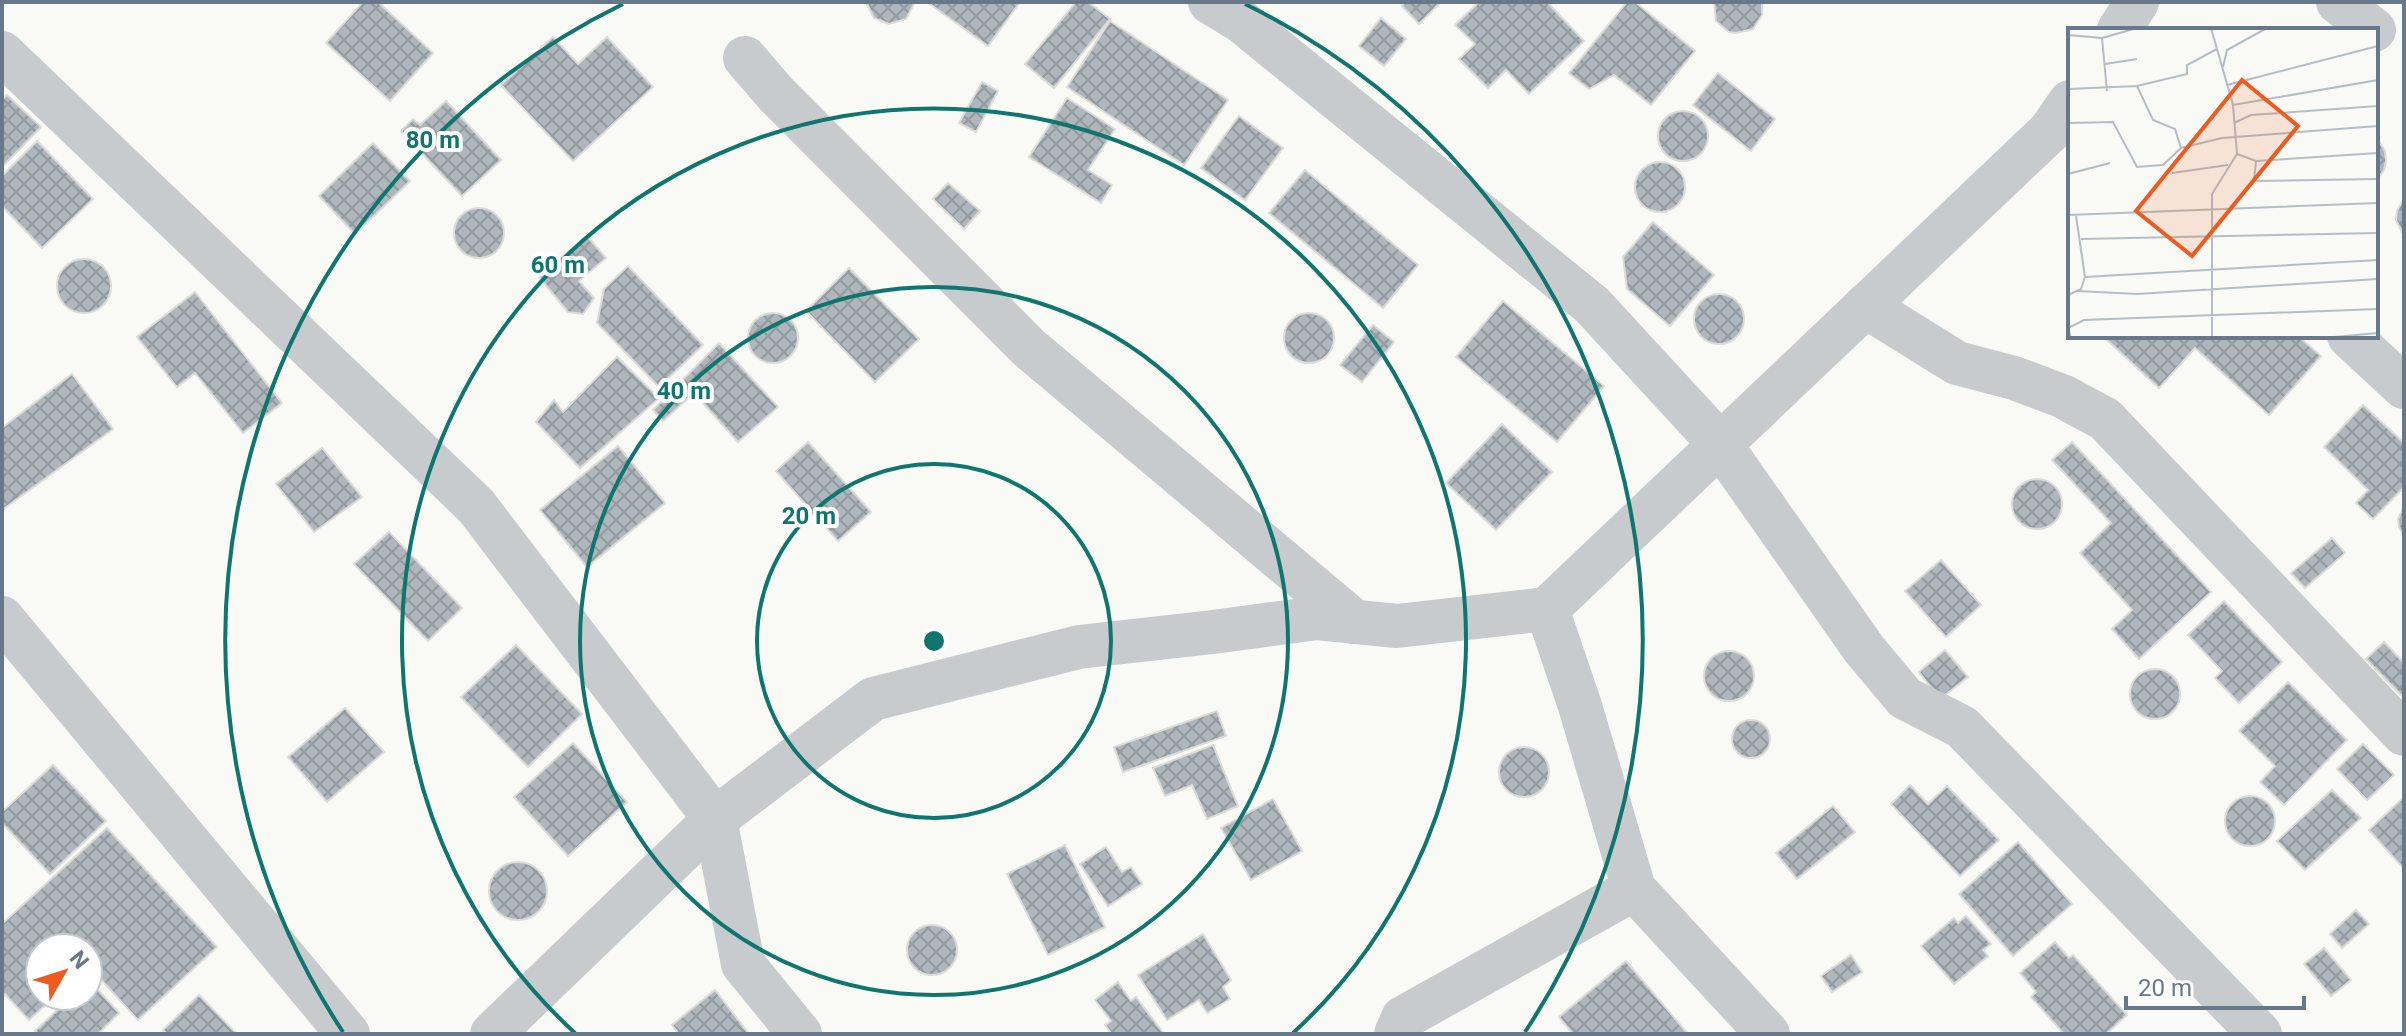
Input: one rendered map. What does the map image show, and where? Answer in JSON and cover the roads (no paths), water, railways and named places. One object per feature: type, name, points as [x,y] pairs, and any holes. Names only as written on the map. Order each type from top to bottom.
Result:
[{"type":"street","points":[[1210,2],[1241,21],[1592,305],[1720,444],[1864,649],[1905,698],[1962,727],[2260,1034]]},
{"type":"street","points":[[2120,28],[2137,2]]},
{"type":"street","points":[[2338,2],[2371,28]]},
{"type":"street","points":[[2378,33],[2404,51]]},
{"type":"street","points":[[2,53],[476,506],[715,819],[743,964],[800,1034]]},
{"type":"street","points":[[745,58],[776,94],[1028,347],[1355,622]]},
{"type":"street","points":[[492,1034],[715,819],[873,699],[1079,647],[1317,618],[1397,626],[1547,609],[1865,306],[2063,125]]},
{"type":"street","points":[[1865,306],[1957,363],[2062,396],[2105,419],[2404,734]]},
{"type":"street","points":[[2351,338],[2404,387]]},
{"type":"street","points":[[1547,609],[1580,706],[1634,889],[1768,1034]]},
{"type":"street","points":[[2,618],[348,1034]]},
{"type":"street","points":[[1396,1034],[1403,1018],[1634,889]]}]
